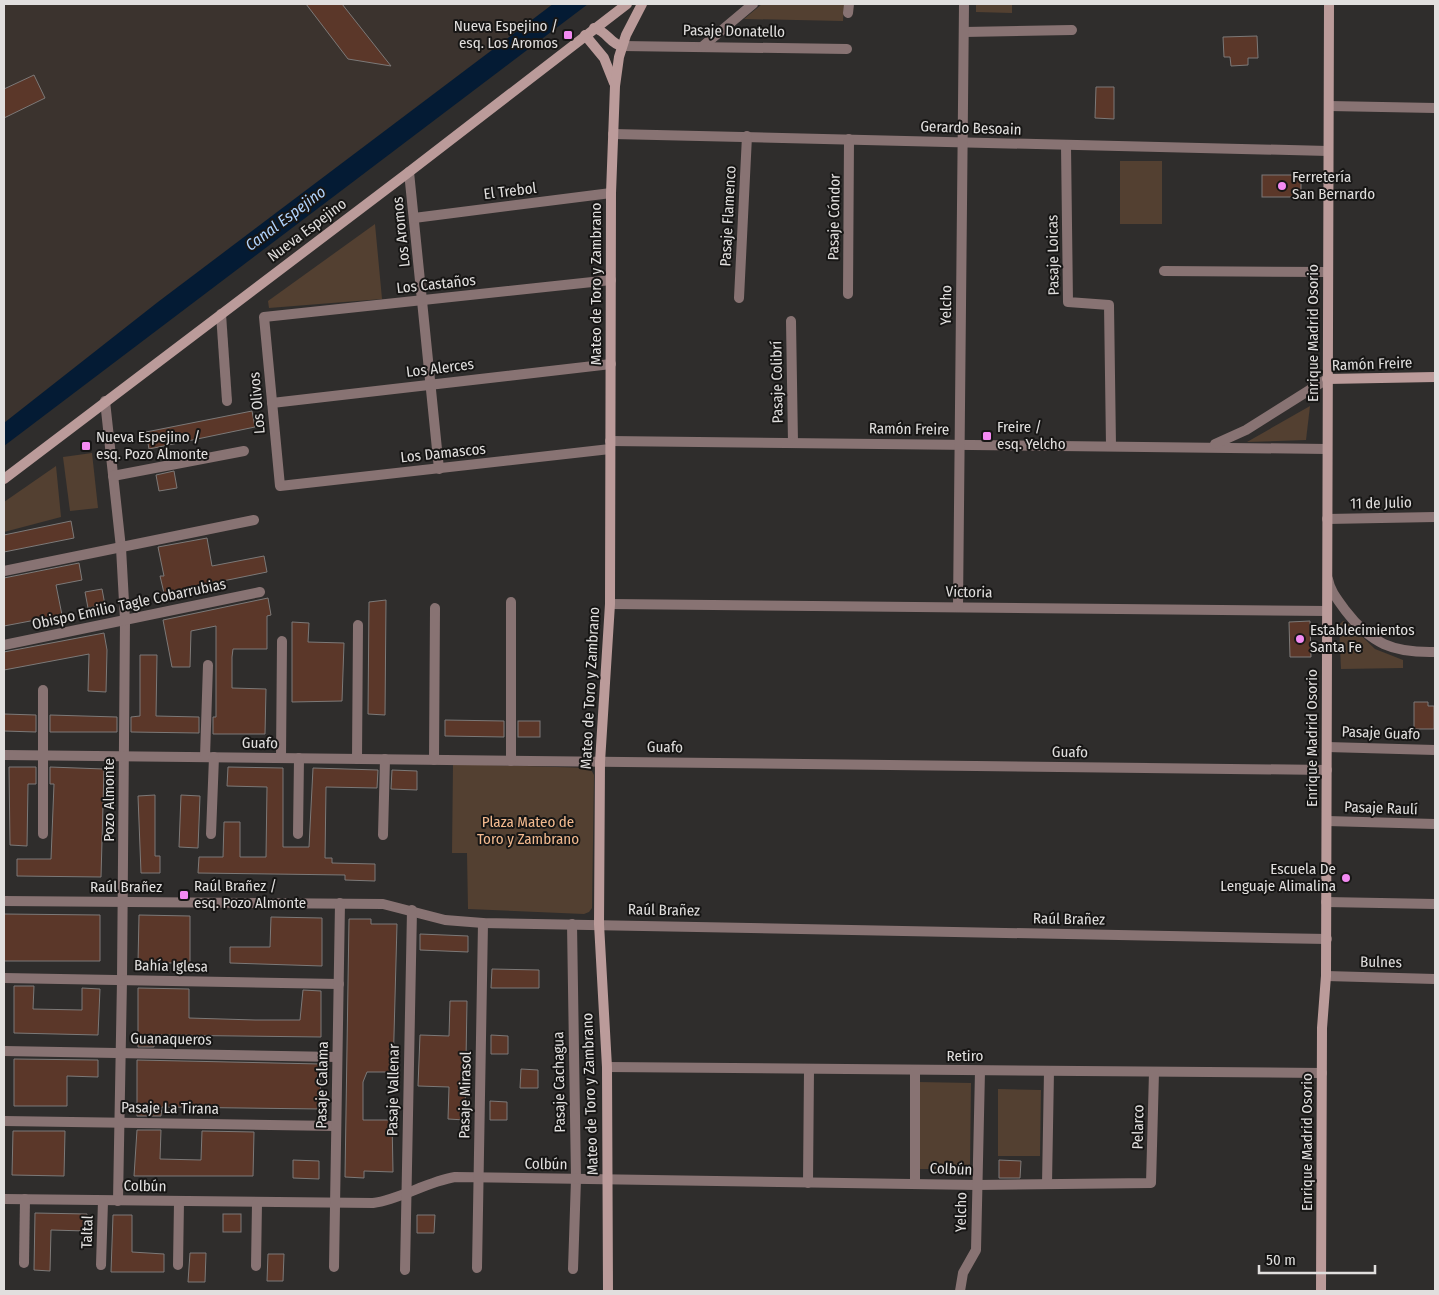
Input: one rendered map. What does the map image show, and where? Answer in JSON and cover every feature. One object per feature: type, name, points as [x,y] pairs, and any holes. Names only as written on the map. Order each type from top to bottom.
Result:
[{"type":"street","name":"Nueva Espejino","points":[[4,478],[409,172],[627,4]]},
{"type":"street","name":"Mateo de Toro y Zambrano","points":[[608,1291],[607,1067],[599,924],[600,762],[610,604],[610,193],[615,86],[622,46],[642,4]]},
{"type":"street","points":[[703,46],[753,4]]},
{"type":"street","name":"Yelcho","points":[[958,607],[964,4]]},
{"type":"street","name":"Enrique Madrid Osorio","points":[[1321,1291],[1322,1073],[1326,976],[1329,4]]},
{"type":"street","points":[[594,28],[604,32],[616,45],[622,46]]},
{"type":"street","points":[[964,32],[1072,30]]},
{"type":"street","name":"Mateo de Toro y Zambrano","points":[[585,35],[604,58],[615,86]]},
{"type":"street","name":"Pasaje Donatello","points":[[622,46],[847,49]]},
{"type":"street","points":[[1329,106],[1435,108]]},
{"type":"street","name":"Gerardo Besoain","points":[[613,134],[1328,151]]},
{"type":"street","name":"Pasaje Flamenco","points":[[739,298],[747,136]]},
{"type":"street","name":"Pasaje Cóndor","points":[[848,294],[849,139]]},
{"type":"street","name":"Pasaje Loicas","points":[[1066,146],[1068,302],[1109,305],[1111,446]]},
{"type":"street","name":"Los Aromos","points":[[409,172],[439,469]]},
{"type":"street","name":"El Trebol","points":[[414,218],[610,193]]},
{"type":"street","points":[[1164,271],[1328,272]]},
{"type":"street","name":"Los Castaños","points":[[264,317],[610,280]]},
{"type":"street","points":[[221,314],[227,401]]},
{"type":"street","name":"Los Olivos","points":[[264,317],[280,486]]},
{"type":"street","name":"Pasaje Colibrí","points":[[792,321],[793,443]]},
{"type":"street","name":"Los Alerces","points":[[272,403],[611,364]]},
{"type":"street","name":"Ramón Freire","points":[[1207,446],[1246,430],[1327,379],[1435,377]]},
{"type":"street","name":"Pozo Almonte","points":[[105,401],[121,548],[125,620],[118,1201]]},
{"type":"street","name":"Ramón Freire","points":[[610,445],[793,443],[1207,446],[1327,449]]},
{"type":"street","name":"Los Damascos","points":[[280,486],[439,469],[610,445]]},
{"type":"street","points":[[113,476],[244,451]]},
{"type":"street","name":"11 de Julio","points":[[1327,519],[1435,518]]},
{"type":"street","points":[[4,571],[254,520]]},
{"type":"street","points":[[1327,571],[1329,586],[1336,598],[1370,636],[1404,652],[1435,652]]},
{"type":"street","name":"Obispo Emilio Tagle Cobarrubias","points":[[4,645],[260,592]]},
{"type":"street","points":[[510,760],[512,602]]},
{"type":"street","name":"Victoria","points":[[610,604],[1327,611]]},
{"type":"street","points":[[434,760],[435,608]]},
{"type":"street","points":[[357,759],[358,625]]},
{"type":"street","points":[[281,758],[282,641]]},
{"type":"street","points":[[208,665],[212,834]]},
{"type":"street","points":[[43,690],[43,834]]},
{"type":"street","name":"Pasaje Guafo","points":[[1327,747],[1435,750]]},
{"type":"street","name":"Guafo","points":[[4,755],[1327,770]]},
{"type":"street","points":[[298,834],[299,758]]},
{"type":"street","points":[[383,835],[385,759]]},
{"type":"street","name":"Pasaje Raulí","points":[[1326,821],[1435,824]]},
{"type":"street","name":"Raúl Brañez","points":[[4,901],[384,904],[453,921],[483,923],[1326,939]]},
{"type":"street","points":[[1326,902],[1435,904]]},
{"type":"street","name":"Pasaje Calama","points":[[334,1267],[340,903]]},
{"type":"street","name":"Pasaje Vallenar","points":[[405,1270],[412,910]]},
{"type":"street","name":"Pasaje Mirasol","points":[[477,1268],[483,923]]},
{"type":"street","name":"Pasaje Cachagua","points":[[572,924],[576,1179],[573,1269]]},
{"type":"street","name":"Bulnes","points":[[1326,976],[1435,979]]},
{"type":"street","name":"Bahía Iglesa","points":[[4,978],[338,984]]},
{"type":"street","name":"Guanaqueros","points":[[4,1051],[337,1057]]},
{"type":"street","name":"Retiro","points":[[607,1067],[1322,1073]]},
{"type":"street","points":[[808,1183],[809,1070]]},
{"type":"street","points":[[915,1183],[916,1070]]},
{"type":"street","name":"Yelcho","points":[[960,1291],[963,1273],[976,1250],[980,1071]]},
{"type":"street","points":[[1047,1184],[1050,1071]]},
{"type":"street","name":"Pelarco","points":[[1152,1184],[1154,1072]]},
{"type":"street","name":"Pasaje La Tirana","points":[[4,1121],[336,1126]]},
{"type":"street","name":"Colbún","points":[[4,1199],[373,1204],[406,1194],[447,1178],[478,1177],[977,1185],[1152,1184]]},
{"type":"street","points":[[24,1263],[25,1199]]},
{"type":"street","name":"Taltal","points":[[101,1265],[103,1201]]},
{"type":"street","points":[[178,1265],[179,1202]]},
{"type":"street","points":[[256,1203],[256,1266]]},
{"type":"shaded area","points":[[4,4],[553,4],[158,302],[4,423]]},
{"type":"green space","points":[[762,4],[844,4],[843,21],[744,19]]},
{"type":"green space","points":[[976,4],[1012,4],[1012,13],[976,12]]},
{"type":"green space","points":[[1120,161],[1162,161],[1162,224],[1120,224]]},
{"type":"green space","points":[[375,224],[382,299],[269,308],[268,301]]},
{"type":"green space","points":[[1310,406],[1306,440],[1247,442]]},
{"type":"green space","points":[[92,453],[98,508],[70,511],[63,457]]},
{"type":"green space","points":[[56,466],[61,517],[4,532],[4,502]]},
{"type":"green space","points":[[1343,621],[1349,624],[1375,649],[1403,660],[1403,668],[1341,669],[1339,625]]},
{"type":"green space","name":"Plaza Mateo de Toro y Zambrano","points":[[453,764],[590,768],[594,775],[592,908],[589,912],[584,914],[468,909],[467,853],[452,853]]},
{"type":"green space","points":[[918,1082],[971,1083],[970,1169],[917,1169]]},
{"type":"green space","points":[[998,1089],[1041,1090],[1040,1156],[998,1156]]},
{"type":"water","name":"Canal Espejino","points":[[553,4],[588,4],[4,446],[4,423],[158,302]]},
{"type":"building","points":[[306,4],[342,4],[391,66],[348,59]]},
{"type":"building","points":[[1257,36],[1258,58],[1248,58],[1248,65],[1231,66],[1230,57],[1224,57],[1223,37]]},
{"type":"building","points":[[34,75],[45,98],[4,118],[4,89]]},
{"type":"building","points":[[1096,87],[1114,87],[1114,119],[1095,118]]},
{"type":"building","name":"Ferretería San Bernardo","points":[[1262,175],[1301,175],[1301,197],[1262,197]]},
{"type":"building","points":[[252,411],[255,427],[149,449],[146,432]]},
{"type":"building","points":[[174,471],[177,488],[159,491],[156,475]]},
{"type":"building","points":[[71,521],[74,538],[4,552],[4,535]]},
{"type":"building","points":[[207,538],[212,566],[264,556],[267,572],[164,593],[160,576],[164,576],[158,547]]},
{"type":"building","points":[[79,563],[82,580],[56,585],[62,615],[4,626],[4,578]]},
{"type":"building","points":[[102,589],[105,605],[88,608],[85,592]]},
{"type":"building","points":[[268,598],[271,615],[267,616],[267,649],[233,649],[232,657],[232,688],[266,689],[265,734],[213,734],[213,717],[216,717],[216,626],[191,631],[190,667],[172,667],[163,620]]},
{"type":"building","points":[[386,600],[385,715],[368,714],[369,602]]},
{"type":"building","name":"Establecimientos Santa Fe","points":[[1310,621],[1311,657],[1290,657],[1289,622]]},
{"type":"building","points":[[292,622],[309,623],[308,642],[344,643],[342,701],[292,702]]},
{"type":"building","points":[[104,633],[107,650],[106,692],[88,691],[89,654],[4,670],[4,652]]},
{"type":"building","points":[[140,655],[157,655],[156,716],[199,717],[199,733],[131,732],[131,717],[140,716]]},
{"type":"building","points":[[1414,702],[1428,702],[1428,706],[1434,706],[1434,729],[1414,729]]},
{"type":"building","points":[[4,714],[36,715],[36,732],[4,731]]},
{"type":"building","points":[[50,715],[117,717],[117,732],[50,732]]},
{"type":"building","points":[[445,720],[504,721],[504,737],[445,736]]},
{"type":"building","points":[[518,721],[540,721],[540,737],[518,737]]},
{"type":"building","points":[[9,767],[36,767],[36,784],[28,784],[27,846],[10,845]]},
{"type":"building","points":[[50,767],[104,769],[101,877],[17,876],[17,859],[51,859],[54,784],[50,784]]},
{"type":"building","points":[[228,767],[283,768],[283,847],[309,847],[313,768],[378,770],[377,788],[326,787],[325,858],[332,858],[332,863],[375,864],[375,881],[345,880],[345,875],[198,873],[199,857],[223,857],[224,822],[240,822],[240,857],[266,857],[267,787],[227,786]]},
{"type":"building","points":[[392,770],[417,771],[417,790],[391,789]]},
{"type":"building","points":[[155,795],[155,856],[160,856],[160,873],[141,873],[138,796]]},
{"type":"building","points":[[181,795],[200,796],[198,848],[179,847]]},
{"type":"building","points":[[4,914],[100,915],[100,961],[4,961]]},
{"type":"building","points":[[139,915],[190,916],[190,963],[138,963]]},
{"type":"building","points":[[271,917],[322,918],[322,966],[230,963],[230,947],[270,947]]},
{"type":"building","points":[[349,919],[371,919],[371,924],[397,924],[393,1072],[367,1072],[363,1082],[363,1120],[392,1120],[393,1172],[364,1171],[364,1178],[345,1177]]},
{"type":"building","points":[[420,934],[468,936],[468,952],[420,950]]},
{"type":"building","points":[[492,969],[539,970],[539,988],[491,988]]},
{"type":"building","points":[[14,986],[34,986],[33,1009],[82,1010],[82,988],[100,989],[98,1035],[14,1033]]},
{"type":"building","points":[[138,988],[189,989],[189,1018],[255,1020],[300,1020],[303,990],[321,991],[321,1037],[154,1035],[154,1047],[138,1047]]},
{"type":"building","points":[[450,1001],[467,1001],[465,1120],[448,1119],[449,1087],[418,1086],[420,1035],[449,1036]]},
{"type":"building","points":[[491,1035],[508,1036],[508,1054],[491,1054]]},
{"type":"building","points":[[14,1059],[98,1060],[98,1077],[67,1076],[67,1106],[14,1106]]},
{"type":"building","points":[[137,1060],[321,1064],[320,1109],[162,1107],[161,1116],[137,1116]]},
{"type":"building","points":[[521,1069],[538,1070],[538,1088],[520,1088]]},
{"type":"building","points":[[490,1101],[507,1102],[507,1120],[490,1120]]},
{"type":"building","points":[[137,1130],[161,1130],[160,1159],[201,1160],[202,1131],[254,1132],[253,1176],[134,1176]]},
{"type":"building","points":[[13,1131],[65,1131],[64,1176],[12,1175]]},
{"type":"building","points":[[293,1160],[319,1161],[319,1179],[293,1178]]},
{"type":"building","points":[[999,1160],[1021,1161],[1020,1178],[999,1178]]},
{"type":"building","points":[[35,1213],[87,1214],[86,1231],[51,1230],[50,1271],[34,1270]]},
{"type":"building","points":[[223,1214],[241,1214],[241,1232],[223,1232]]},
{"type":"building","points":[[113,1215],[132,1215],[132,1252],[164,1254],[164,1272],[111,1272]]},
{"type":"building","points":[[417,1215],[435,1215],[434,1233],[417,1233]]},
{"type":"building","points":[[190,1253],[206,1253],[205,1282],[188,1282]]},
{"type":"building","points":[[268,1254],[284,1254],[283,1281],[267,1281]]},
{"type":"place","name":"Nueva Espejino / esq. Los Aromos","points":[[568,35]]},
{"type":"place","name":"Ferretería San Bernardo","points":[[1282,186]]},
{"type":"place","name":"Freire / esq. Yelcho","points":[[987,436]]},
{"type":"place","name":"Nueva Espejino / esq. Pozo Almonte","points":[[86,446]]},
{"type":"place","name":"Establecimientos Santa Fe","points":[[1300,639]]},
{"type":"place","name":"Escuela De Lenguaje Alimalina","points":[[1346,878]]},
{"type":"place","name":"Raúl Brañez / esq. Pozo Almonte","points":[[184,895]]}]
